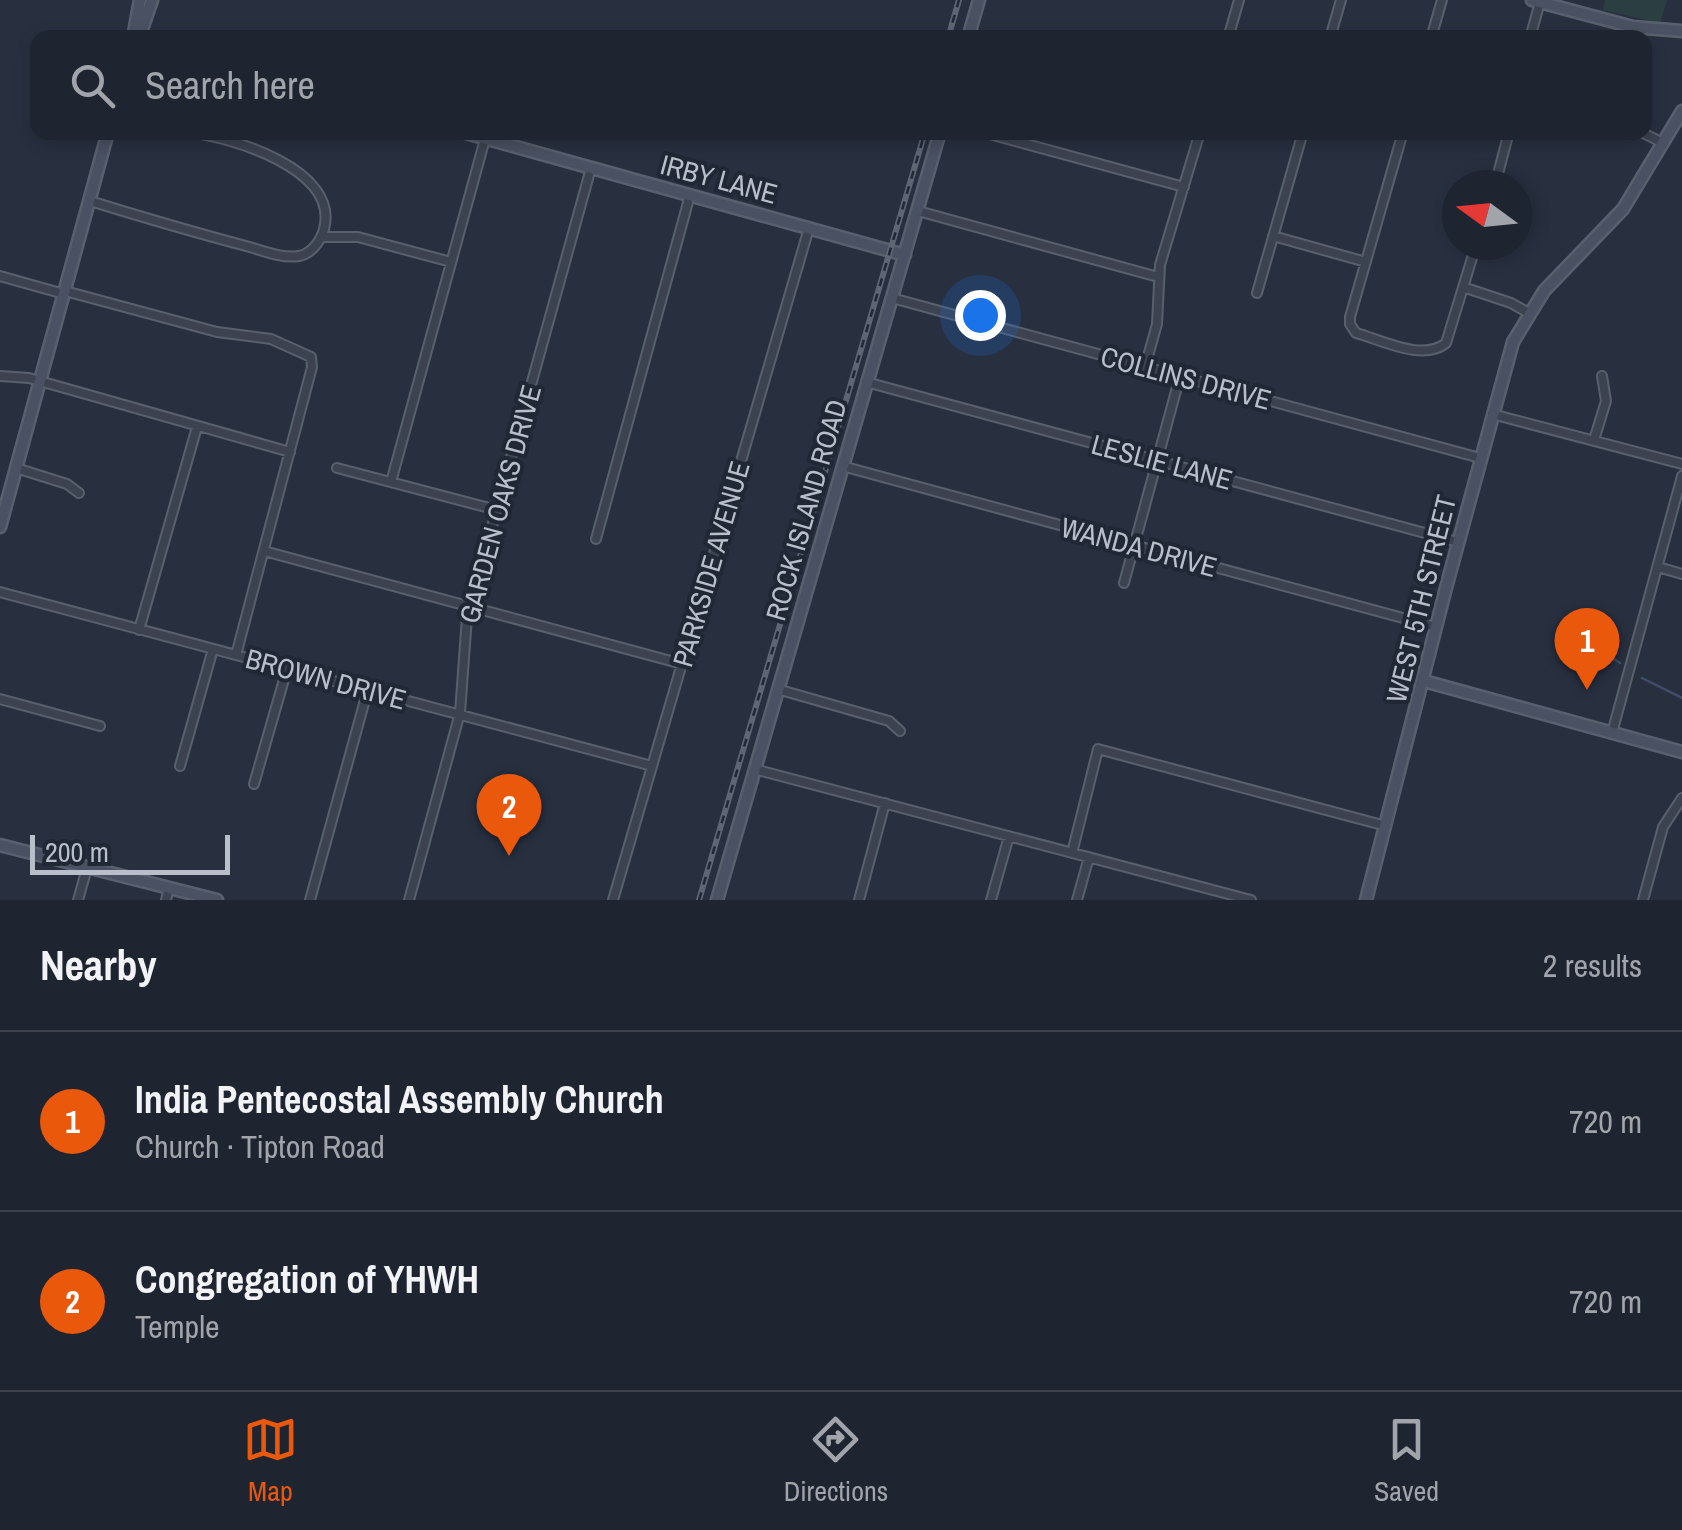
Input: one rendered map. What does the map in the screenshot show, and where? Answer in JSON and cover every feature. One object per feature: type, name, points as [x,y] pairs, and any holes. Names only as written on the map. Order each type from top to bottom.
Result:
[{"type":"street","points":[[137,30],[140,0]]},
{"type":"street","points":[[139,30],[152,0]]},
{"type":"street","points":[[970,30],[979,0]]},
{"type":"street","points":[[1230,30],[1239,0]]},
{"type":"street","points":[[1332,30],[1341,0]]},
{"type":"street","points":[[1433,30],[1442,0]]},
{"type":"street","points":[[1531,30],[1534,1],[1632,27],[1682,32]]},
{"type":"street","name":"WEST 5TH STREET","points":[[1368,900],[1509,353],[1529,313],[1560,272],[1612,223],[1682,110]]},
{"type":"street","points":[[1652,138],[1662,143]]},
{"type":"street","points":[[1,521],[106,140]]},
{"type":"street","points":[[90,200],[166,225],[289,256],[304,254],[321,237],[325,226],[318,191],[306,178],[242,144],[224,140]]},
{"type":"street","points":[[391,482],[486,140]]},
{"type":"street","name":"IRBY LANE","points":[[490,140],[905,255]]},
{"type":"street","name":"ROCK ISLAND ROAD","points":[[717,900],[938,140]]},
{"type":"street","points":[[1011,140],[1184,187]]},
{"type":"street","points":[[1145,367],[1158,319],[1158,277],[1198,140]]},
{"type":"street","points":[[1256,294],[1301,140]]},
{"type":"street","points":[[1402,140],[1350,324],[1356,332],[1423,352],[1436,350],[1446,343],[1471,260]]},
{"type":"street","points":[[1499,170],[1506,140]]},
{"type":"street","name":"GARDEN OAKS DRIVE","points":[[409,900],[460,713],[470,607],[592,168]]},
{"type":"street","points":[[596,539],[690,195]]},
{"type":"street","points":[[918,210],[1158,277]]},
{"type":"street","name":"PARKSIDE AVENUE","points":[[613,900],[809,228]]},
{"type":"street","points":[[1273,236],[1366,262]]},
{"type":"street","points":[[321,237],[364,238],[452,262]]},
{"type":"street","points":[[0,276],[217,332],[271,338],[311,357],[312,366],[236,655]]},
{"type":"street","points":[[1463,287],[1529,313]]},
{"type":"street","name":"COLLINS DRIVE","points":[[892,298],[1480,458]]},
{"type":"street","points":[[0,376],[19,376],[290,452]]},
{"type":"street","points":[[1124,584],[1180,376]]},
{"type":"street","points":[[1594,440],[1606,401],[1602,376]]},
{"type":"street","name":"LESLIE LANE","points":[[866,382],[1458,542]]},
{"type":"street","points":[[1492,414],[1682,464]]},
{"type":"street","points":[[139,630],[197,426]]},
{"type":"street","name":"WANDA DRIVE","points":[[842,466],[1436,627]]},
{"type":"street","points":[[16,468],[67,484],[79,493]]},
{"type":"street","points":[[336,468],[497,510]]},
{"type":"street","points":[[1612,732],[1682,476]]},
{"type":"street","points":[[264,550],[682,664]]},
{"type":"street","points":[[1658,567],[1682,574]]},
{"type":"street","name":"BROWN DRIVE","points":[[0,592],[652,766]]},
{"type":"street","points":[[180,766],[213,649]]},
{"type":"street","points":[[254,784],[287,669]]},
{"type":"street","points":[[1424,681],[1682,752]]},
{"type":"street","points":[[310,900],[368,689]]},
{"type":"street","points":[[777,690],[889,721],[900,731]]},
{"type":"street","points":[[0,699],[100,726]]},
{"type":"street","points":[[1072,853],[1098,748],[1386,826]]},
{"type":"street","points":[[754,769],[1250,900]]},
{"type":"street","points":[[1643,900],[1663,827],[1682,798]]},
{"type":"street","points":[[859,900],[885,804]]},
{"type":"street","points":[[991,900],[1009,836]]},
{"type":"street","points":[[0,845],[167,894],[217,900]]},
{"type":"street","points":[[1077,900],[1089,857]]},
{"type":"street","points":[[78,900],[87,868]]},
{"type":"green space","points":[[1605,0],[1667,0],[1660,23],[1603,10]]},
{"type":"waterway","points":[[1576,635],[1620,663]]},
{"type":"waterway","points":[[1642,678],[1682,698]]},
{"type":"railway","points":[[950,30],[959,0]]},
{"type":"railway","points":[[699,900],[923,140]]},
{"type":"place","name":"India Pentecostal Assembly Church","points":[[1587,690]]},
{"type":"place","name":"Congregation of YHWH","points":[[509,856]]}]
